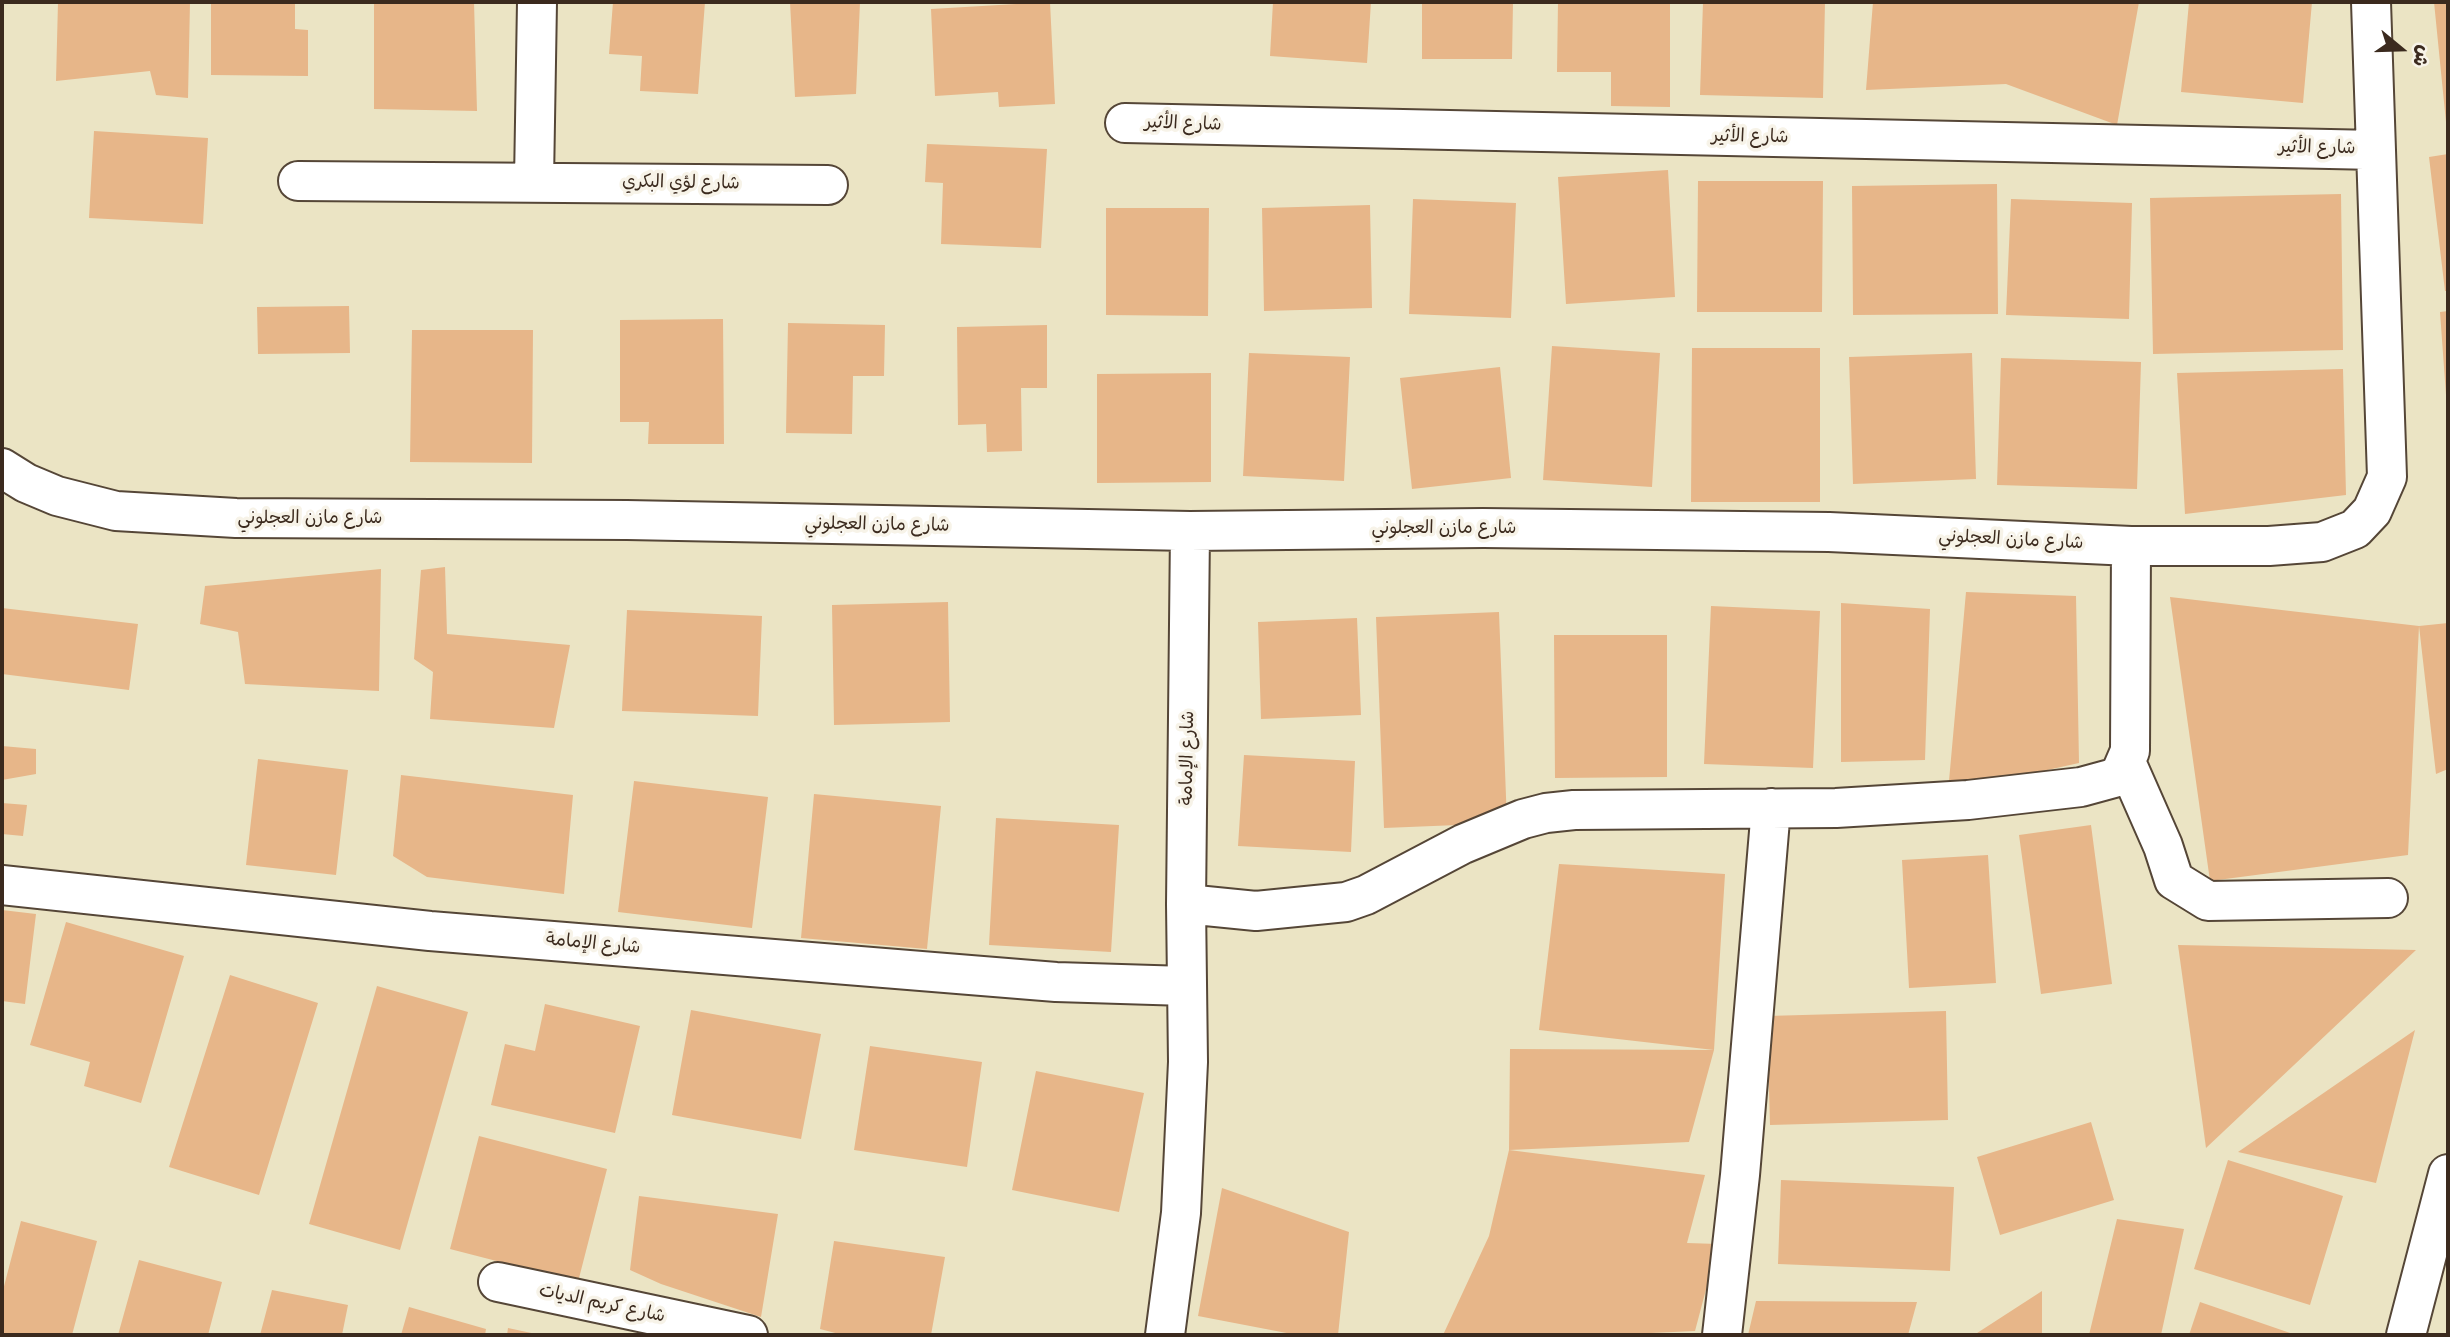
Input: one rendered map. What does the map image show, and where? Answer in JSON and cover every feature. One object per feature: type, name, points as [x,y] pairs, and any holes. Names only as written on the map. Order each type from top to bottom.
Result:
[{"type":"street","points":[[534,181],[537,2]]},
{"type":"street","name":"شارع مازن العجلوني","points":[[2,468],[26,483],[57,496],[116,511],[236,518],[641,520],[1190,531],[1483,527],[1787,532],[2131,546],[2269,547],[2322,542],[2355,529],[2372,511],[2388,477],[2371,2]]},
{"type":"street","name":"شارع الأثير","points":[[1125,123],[2376,150]]},
{"type":"street","name":"شارع لؤي البكري","points":[[298,181],[828,185]]},
{"type":"street","name":"شارع الإمامة","points":[[1165,1335],[1181,1213],[1188,1062],[1186,904],[1190,531]]},
{"type":"street","points":[[1186,904],[1256,911],[1346,902],[1366,895],[1463,844],[1523,819],[1546,813],[1574,810],[1836,808],[1968,800],[2081,788],[2113,778],[2121,772],[2130,751],[2131,546]]},
{"type":"street","points":[[2126,762],[2163,846],[2174,880],[2208,901],[2388,898]]},
{"type":"street","points":[[1722,1335],[1740,1175],[1771,808]]},
{"type":"street","name":"شارع الإمامة","points":[[2,886],[443,932],[1056,982],[1186,986]]},
{"type":"street","points":[[2406,1335],[2448,1174]]},
{"type":"street","name":"شارع كريم الديات","points":[[498,1282],[748,1335]]},
{"type":"building","points":[[58,2],[190,2],[188,98],[156,95],[150,71],[56,81]]},
{"type":"building","points":[[211,2],[295,2],[295,29],[308,30],[308,76],[211,75]]},
{"type":"building","points":[[374,2],[474,2],[477,111],[374,109]]},
{"type":"building","points":[[613,2],[705,2],[698,94],[640,91],[642,56],[609,54]]},
{"type":"building","points":[[790,2],[860,2],[856,94],[795,97]]},
{"type":"building","points":[[1050,2],[1055,104],[999,107],[998,92],[935,96],[931,9]]},
{"type":"building","points":[[1273,2],[1371,2],[1367,63],[1270,56]]},
{"type":"building","points":[[1422,2],[1513,2],[1512,59],[1422,59]]},
{"type":"building","points":[[1558,2],[1670,2],[1670,107],[1611,106],[1611,72],[1557,72]]},
{"type":"building","points":[[1703,2],[1825,2],[1823,98],[1700,95]]},
{"type":"building","points":[[1873,2],[2139,2],[2117,125],[2006,84],[1866,90]]},
{"type":"building","points":[[2189,2],[2312,2],[2303,103],[2181,92]]},
{"type":"building","points":[[2434,2],[2448,2],[2448,122],[2446,122]]},
{"type":"building","points":[[94,131],[208,138],[203,224],[89,218]]},
{"type":"building","points":[[927,144],[1047,149],[1041,248],[941,244],[943,183],[925,182]]},
{"type":"building","points":[[2448,154],[2448,291],[2445,291],[2429,157]]},
{"type":"building","points":[[1668,170],[1675,297],[1566,304],[1558,177]]},
{"type":"building","points":[[1698,181],[1823,181],[1822,312],[1697,312]]},
{"type":"building","points":[[1997,184],[1998,314],[1853,315],[1852,186]]},
{"type":"building","points":[[2341,194],[2343,350],[2153,354],[2150,198]]},
{"type":"building","points":[[1413,199],[1516,203],[1511,318],[1409,314]]},
{"type":"building","points":[[2011,199],[2132,203],[2129,319],[2006,315]]},
{"type":"building","points":[[1370,205],[1372,308],[1264,311],[1262,208]]},
{"type":"building","points":[[1106,208],[1209,208],[1208,316],[1106,315]]},
{"type":"building","points":[[349,306],[350,353],[258,354],[257,307]]},
{"type":"building","points":[[2448,311],[2448,395],[2446,395],[2440,312]]},
{"type":"building","points":[[723,319],[724,444],[648,444],[649,422],[620,422],[620,320]]},
{"type":"building","points":[[788,323],[885,325],[884,376],[853,376],[852,434],[786,433]]},
{"type":"building","points":[[1047,325],[1047,388],[1021,388],[1022,451],[987,452],[986,424],[958,425],[957,327]]},
{"type":"building","points":[[412,330],[533,330],[532,463],[410,462]]},
{"type":"building","points":[[1552,346],[1660,353],[1652,487],[1543,480]]},
{"type":"building","points":[[1692,348],[1820,348],[1820,502],[1691,502]]},
{"type":"building","points":[[1249,353],[1350,357],[1344,481],[1243,476]]},
{"type":"building","points":[[1972,353],[1976,479],[1853,484],[1849,357]]},
{"type":"building","points":[[2001,358],[2141,362],[2137,489],[1997,485]]},
{"type":"building","points":[[1500,367],[1511,478],[1412,489],[1400,378]]},
{"type":"building","points":[[2343,369],[2346,495],[2185,514],[2177,373]]},
{"type":"building","points":[[1211,373],[1211,482],[1097,483],[1097,374]]},
{"type":"building","points":[[445,567],[447,634],[570,645],[554,728],[430,719],[433,672],[414,659],[421,570]]},
{"type":"building","points":[[381,569],[379,691],[245,684],[238,632],[200,624],[205,586]]},
{"type":"building","points":[[1966,592],[2076,596],[2079,763],[1948,792]]},
{"type":"building","points":[[2170,597],[2419,626],[2408,855],[2210,881]]},
{"type":"building","points":[[948,602],[950,722],[834,725],[832,605]]},
{"type":"building","points":[[1841,603],[1930,609],[1925,760],[1841,762]]},
{"type":"building","points":[[1711,606],[1820,611],[1813,768],[1704,764]]},
{"type":"building","points":[[2,608],[138,624],[129,690],[2,674]]},
{"type":"building","points":[[627,610],[762,616],[758,716],[622,711]]},
{"type":"building","points":[[1499,612],[1507,823],[1384,828],[1376,617]]},
{"type":"building","points":[[1357,618],[1361,715],[1261,719],[1258,622]]},
{"type":"building","points":[[2448,623],[2448,769],[2436,774],[2419,626]]},
{"type":"building","points":[[1554,635],[1667,635],[1667,777],[1555,778]]},
{"type":"building","points":[[2,746],[36,749],[36,774],[2,780]]},
{"type":"building","points":[[1244,755],[1355,761],[1351,852],[1238,846]]},
{"type":"building","points":[[258,759],[348,770],[336,875],[246,865]]},
{"type":"building","points":[[401,775],[573,795],[564,894],[427,877],[393,856]]},
{"type":"building","points":[[634,781],[768,797],[752,928],[618,912]]},
{"type":"building","points":[[814,794],[941,806],[927,949],[801,938]]},
{"type":"building","points":[[2,803],[27,805],[23,836],[2,834]]},
{"type":"building","points":[[996,818],[1119,825],[1111,952],[989,945]]},
{"type":"building","points":[[2091,825],[2112,984],[2041,994],[2019,835]]},
{"type":"building","points":[[1988,855],[1996,983],[1909,988],[1902,860]]},
{"type":"building","points":[[1559,864],[1725,874],[1714,1050],[1539,1030]]},
{"type":"building","points":[[2,910],[36,914],[25,1004],[2,1001]]},
{"type":"building","points":[[66,922],[184,956],[141,1103],[84,1086],[90,1062],[30,1045]]},
{"type":"building","points":[[2178,945],[2416,950],[2206,1148]]},
{"type":"building","points":[[230,975],[318,1003],[259,1195],[169,1167]]},
{"type":"building","points":[[377,986],[468,1012],[400,1250],[309,1224]]},
{"type":"building","points":[[545,1004],[640,1026],[615,1133],[491,1105],[505,1044],[535,1051]]},
{"type":"building","points":[[691,1010],[821,1034],[801,1139],[672,1115]]},
{"type":"building","points":[[1946,1011],[1948,1120],[1770,1125],[1767,1016]]},
{"type":"building","points":[[2415,1030],[2376,1183],[2238,1152]]},
{"type":"building","points":[[870,1046],[982,1062],[967,1167],[854,1150]]},
{"type":"building","points":[[1510,1049],[1714,1050],[1689,1142],[1509,1150]]},
{"type":"building","points":[[1036,1071],[1144,1093],[1119,1212],[1012,1190]]},
{"type":"building","points":[[2091,1122],[2114,1200],[2000,1235],[1977,1157]]},
{"type":"building","points":[[479,1136],[607,1169],[578,1282],[450,1249]]},
{"type":"building","points":[[1509,1150],[1705,1175],[1687,1243],[1718,1244],[1695,1331],[1607,1335],[1443,1335],[1489,1236]]},
{"type":"building","points":[[2228,1160],[2343,1196],[2310,1305],[2194,1269]]},
{"type":"building","points":[[1781,1180],[1954,1187],[1950,1271],[1778,1264]]},
{"type":"building","points":[[1222,1188],[1349,1232],[1338,1335],[1297,1335],[1198,1316]]},
{"type":"building","points":[[639,1196],[778,1214],[761,1317],[661,1284],[630,1270]]},
{"type":"building","points":[[2117,1219],[2184,1229],[2161,1335],[2089,1335]]},
{"type":"building","points":[[21,1221],[97,1241],[72,1335],[2,1335],[2,1294]]},
{"type":"building","points":[[834,1241],[945,1257],[931,1335],[843,1335],[820,1329]]},
{"type":"building","points":[[139,1260],[222,1282],[208,1335],[118,1335]]},
{"type":"building","points":[[272,1290],[348,1305],[342,1335],[260,1335]]},
{"type":"building","points":[[2042,1291],[2042,1335],[1974,1335]]},
{"type":"building","points":[[1756,1301],[1917,1302],[1908,1335],[1748,1335]]},
{"type":"building","points":[[2200,1302],[2296,1335],[2189,1335]]},
{"type":"building","points":[[409,1307],[486,1329],[485,1335],[401,1335]]},
{"type":"building","points":[[508,1328],[536,1334],[536,1335],[507,1335]]}]
